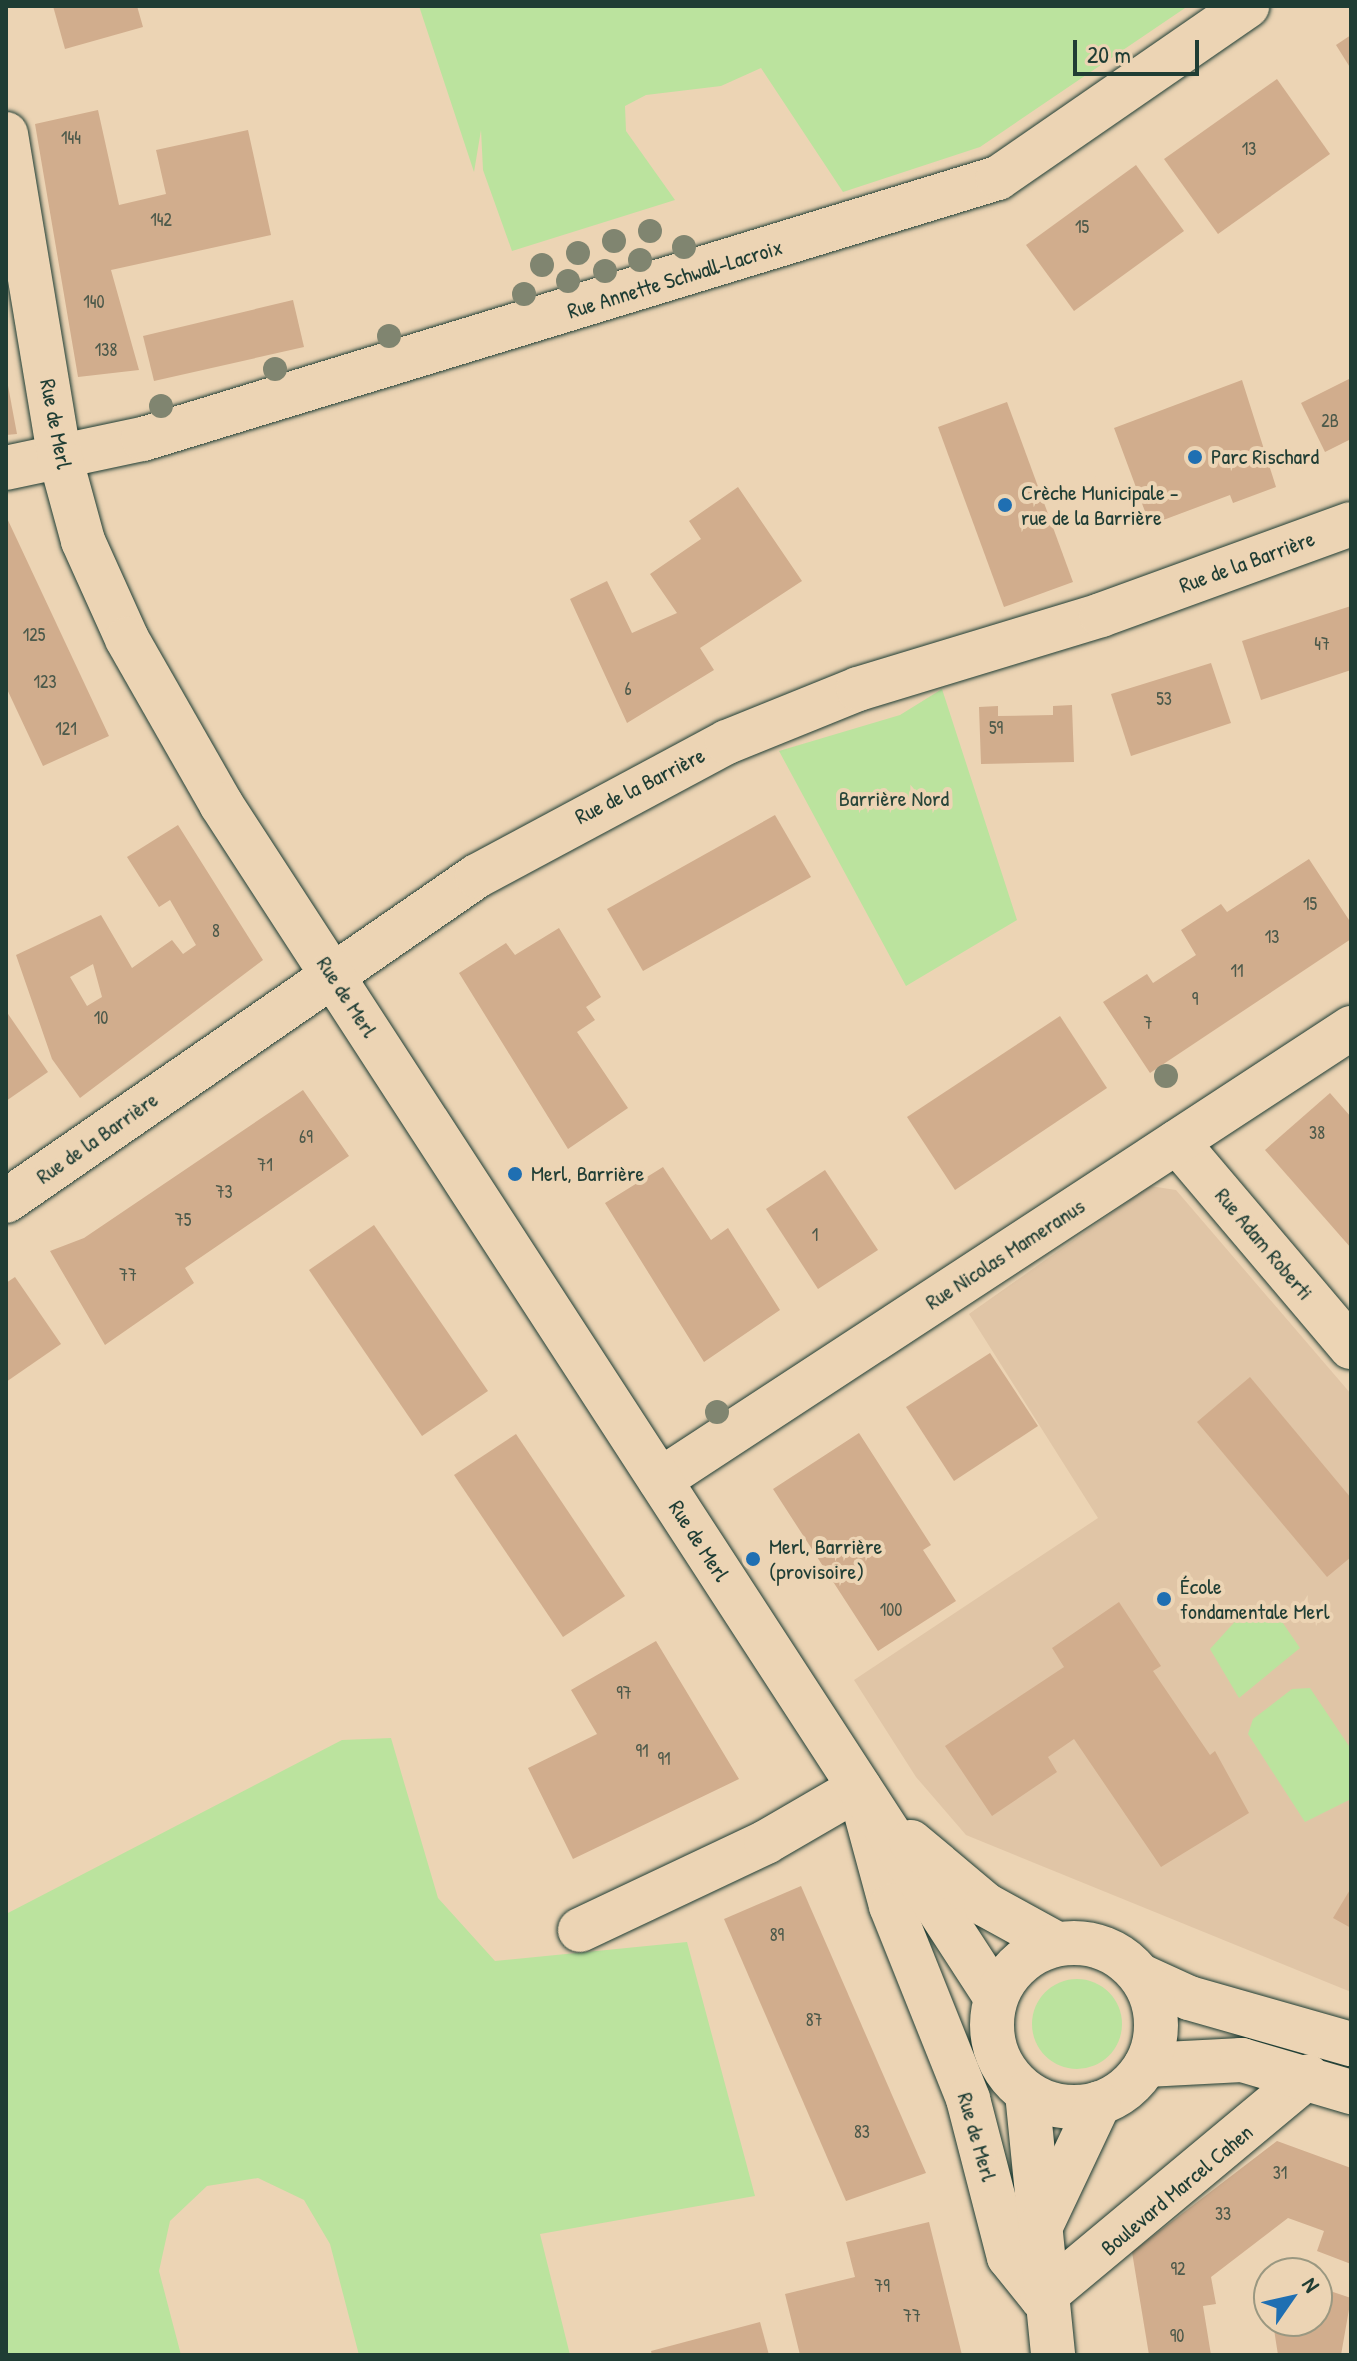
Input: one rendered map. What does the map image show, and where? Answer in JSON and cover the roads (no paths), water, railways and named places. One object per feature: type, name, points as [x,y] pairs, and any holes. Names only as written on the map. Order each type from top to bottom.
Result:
[{"type":"street","name":"Rue Annette Schwall-Lacroix","points":[[6,468],[59,453],[143,439],[998,178],[1247,6]]},
{"type":"street","name":"Rue de Merl","points":[[6,134],[59,453],[83,541],[127,639],[332,974],[996,1998]]},
{"type":"street","name":"Rue de la Barrière","points":[[6,1201],[332,974],[545,835],[727,742],[858,689],[1101,615],[1351,524]]},
{"type":"street","name":"Rue Nicolas Mameranus","points":[[660,1480],[1351,1028]]},
{"type":"street","name":"Rue Adam Roberti","points":[[1177,1142],[1351,1347]]},
{"type":"street","name":"Rue de Merl","points":[[859,1788],[986,1905],[1057,1944],[1103,1947],[1141,1976]]},
{"type":"street","name":"Rue de Merl","points":[[859,1788],[891,1906],[968,2099],[1009,2257],[1042,2298]]},
{"type":"street","points":[[580,1930],[766,1842],[859,1788]]},
{"type":"street","points":[[1057,1944],[1010,1973],[996,1998],[995,2050],[1027,2093],[1074,2107],[1099,2103],[1134,2082],[1146,2065],[1157,2020],[1141,1976]]},
{"type":"street","points":[[1141,1976],[1189,1998],[1351,2044]]},
{"type":"street","points":[[1146,2065],[1242,2060],[1308,2076],[1351,2092]]},
{"type":"street","name":"Boulevard Marcel Cahen","points":[[1042,2298],[1308,2076]]},
{"type":"street","name":"Rue de Merl","points":[[1027,2093],[1042,2298],[1053,2355]]},
{"type":"street","name":"Rue de Merl","points":[[1037,2233],[1099,2103]]},
{"type":"place","name":"Parc Rischard","points":[[1195,457]]},
{"type":"place","name":"Crèche Municipale - rue de la Barrière","points":[[1005,505]]},
{"type":"place","name":"Merl, Barrière","points":[[515,1174]]},
{"type":"place","name":"Merl, Barrière (provisoire)","points":[[753,1559]]},
{"type":"place","name":"École fondamentale Merl","points":[[1164,1599]]},
{"type":"park label","name":"Barrière Nord","points":[[894,799]]}]
